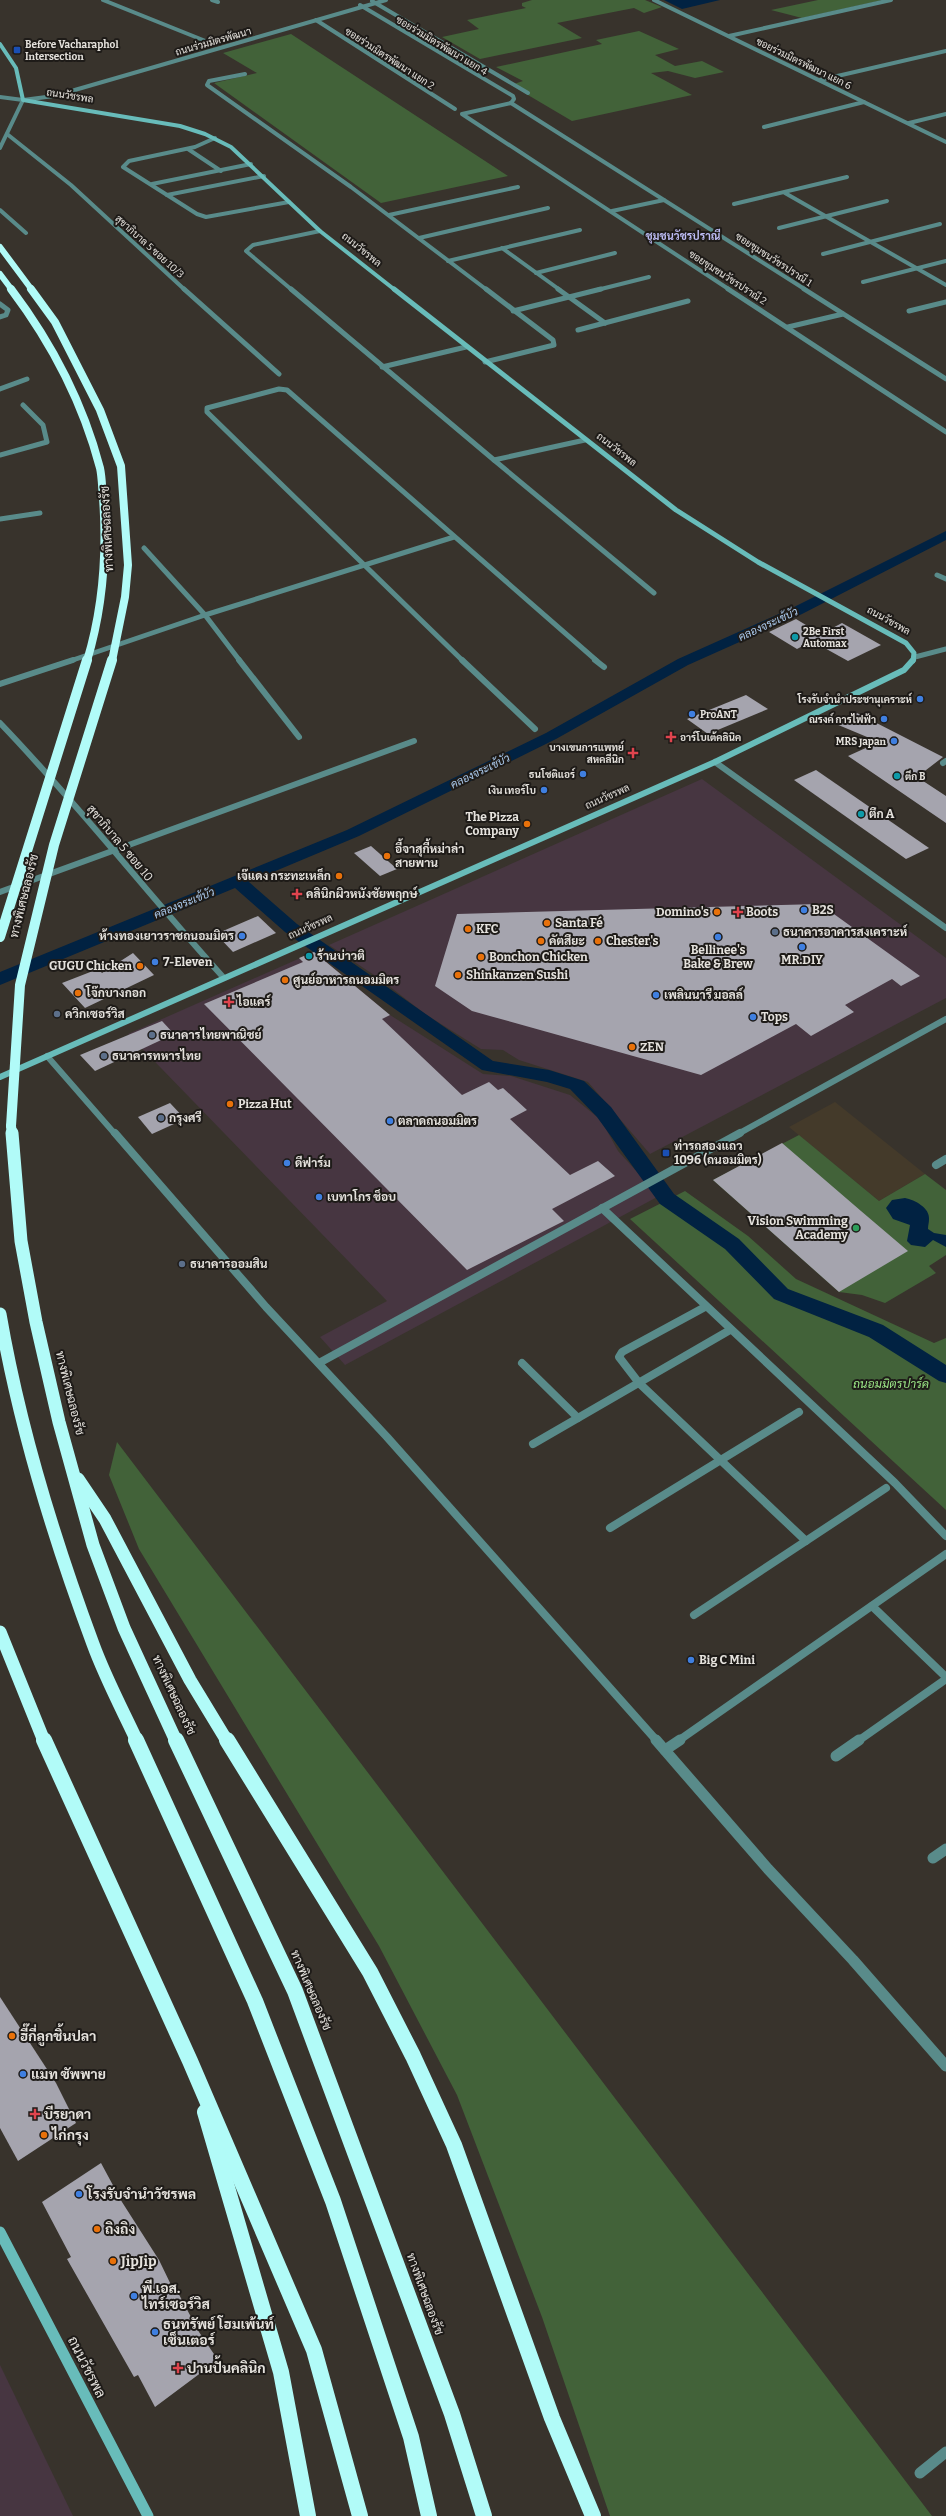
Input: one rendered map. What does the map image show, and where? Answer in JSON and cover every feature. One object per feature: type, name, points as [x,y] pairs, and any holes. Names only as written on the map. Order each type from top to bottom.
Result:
[{"type":"highway","name":"ทางพิเศษฉลองรัช","points":[[0,248],[55,322],[100,410],[121,466],[128,565],[125,597],[112,659],[54,845],[20,985],[12,1126],[22,1241],[36,1322],[72,1470],[93,1545],[124,1628],[295,1991],[452,2414],[484,2516]]},
{"type":"highway","name":"ทางพิเศษฉลองรัช","points":[[0,274],[37,324],[63,372],[82,415],[100,469],[105,526],[103,585],[90,651],[0,937]]},
{"type":"highway","points":[[0,1314],[6,1355],[35,1468],[92,1645],[255,2001],[330,2194],[411,2437],[429,2516]]},
{"type":"highway","points":[[72,1470],[105,1519],[194,1686],[370,1972],[413,2056],[454,2145],[552,2418],[593,2516]]},
{"type":"highway","points":[[0,1632],[35,1721],[190,2061],[314,2350],[360,2516]]},
{"type":"highway","points":[[190,2061],[281,2372],[308,2516]]},
{"type":"main road","points":[[0,44],[16,68],[23,100]]},
{"type":"main road","name":"ถนนวัชรพล","points":[[0,1077],[313,937],[715,762],[904,670],[912,664],[915,657],[914,650],[906,643],[808,590],[701,528],[585,440],[320,231],[264,176],[231,147],[215,138],[193,130],[156,121],[23,100]]},
{"type":"main road","name":"ถนนวัชรพล","points":[[0,2232],[148,2516]]},
{"type":"street","points":[[103,0],[208,42]]},
{"type":"street","points":[[212,0],[218,2]]},
{"type":"street","points":[[369,0],[528,93]]},
{"type":"street","name":"ถนนร่วมมิตรพัฒนา","points":[[23,100],[45,96],[369,0]]},
{"type":"street","name":"ถนนร่วมมิตรพัฒนา","points":[[45,96],[54,96],[386,0]]},
{"type":"street","name":"ซอยร่วมมิตรพัฒนา แยก 6","points":[[654,0],[946,142]]},
{"type":"street","points":[[729,36],[891,0]]},
{"type":"street","name":"ซอยร่วมมิตรพัฒนา แยก 4","points":[[357,4],[363,6],[512,96],[514,98],[512,103]]},
{"type":"street","name":"ซอยร่วมมิตรพัฒนา แยก 2","points":[[316,20],[455,109]]},
{"type":"street","points":[[820,80],[946,51]]},
{"type":"street","points":[[245,74],[209,81],[208,85],[419,238],[553,340],[554,345],[485,362]]},
{"type":"street","name":"ถนนวัชรพล","points":[[0,97],[23,100]]},
{"type":"street","points":[[0,148],[23,100]]},
{"type":"street","points":[[764,127],[864,102]]},
{"type":"street","name":"ซอยชุมชนวัชรปราณี 1","points":[[512,103],[946,379]]},
{"type":"street","name":"ซอยชุมชนวัชรปราณี 2","points":[[512,103],[462,114],[946,432]]},
{"type":"street","points":[[909,123],[946,114]]},
{"type":"street","name":"สุขาภิบาล 5 ซอย 10/3","points":[[7,134],[71,185],[99,213],[279,374]]},
{"type":"street","points":[[215,138],[188,149],[133,160],[124,165],[126,168],[167,195],[197,214],[206,217],[289,202]]},
{"type":"street","points":[[188,149],[221,171]]},
{"type":"street","points":[[152,184],[251,164]]},
{"type":"street","points":[[167,195],[264,176]]},
{"type":"street","points":[[734,204],[847,177]]},
{"type":"street","points":[[389,216],[518,187]]},
{"type":"street","points":[[785,193],[946,285]]},
{"type":"street","points":[[612,212],[664,200]]},
{"type":"street","points":[[778,228],[829,217],[887,201]]},
{"type":"street","points":[[419,238],[548,208]]},
{"type":"street","points":[[0,210],[26,233]]},
{"type":"street","points":[[823,254],[872,243],[940,224]]},
{"type":"street","points":[[448,261],[580,230]]},
{"type":"street","points":[[320,231],[252,245],[246,251],[382,367],[654,593]]},
{"type":"street","points":[[502,248],[605,323]]},
{"type":"street","points":[[536,273],[615,253]]},
{"type":"street","points":[[863,282],[946,261]]},
{"type":"street","points":[[513,311],[648,277]]},
{"type":"street","points":[[578,330],[688,301]]},
{"type":"street","points":[[909,311],[946,302]]},
{"type":"street","points":[[0,304],[8,310],[6,315],[0,317]]},
{"type":"street","points":[[788,327],[842,314]]},
{"type":"street","points":[[382,367],[466,347]]},
{"type":"street","points":[[0,388],[27,379]]},
{"type":"street","points":[[535,729],[362,565],[206,412],[207,408],[279,389],[287,390],[604,667]]},
{"type":"street","points":[[0,455],[47,442],[47,432],[36,417],[23,405]]},
{"type":"street","points":[[494,460],[585,440]]},
{"type":"street","points":[[0,519],[40,513]]},
{"type":"street","points":[[0,684],[205,615],[454,537]]},
{"type":"street","points":[[144,548],[205,615],[299,737]]},
{"type":"street","points":[[937,575],[946,579]]},
{"type":"street","points":[[915,657],[946,649]]},
{"type":"street","name":"สุขาภิบาล 5 ซอย 10","points":[[0,723],[35,759],[157,904],[176,922],[223,977]]},
{"type":"street","points":[[0,892],[414,741]]},
{"type":"street","points":[[715,762],[946,928]]},
{"type":"street","points":[[319,1363],[602,1208],[669,1173],[946,1019]]},
{"type":"street","points":[[47,1056],[266,1307],[319,1363],[665,1750],[768,1869],[853,1960],[946,2066]]},
{"type":"street","points":[[936,1165],[946,1159]]},
{"type":"street","points":[[602,1208],[730,1330],[895,1483],[946,1536]]},
{"type":"street","points":[[705,1306],[620,1355],[638,1383],[806,1541]]},
{"type":"street","points":[[533,1444],[730,1330]]},
{"type":"street","points":[[522,1363],[578,1418]]},
{"type":"street","points":[[610,1528],[799,1412]]},
{"type":"street","points":[[694,1615],[886,1488]]},
{"type":"street","points":[[665,1750],[946,1554]]},
{"type":"street","points":[[836,1756],[946,1678],[872,1606]]},
{"type":"street","points":[[933,1858],[946,1849]]},
{"type":"street","points":[[920,2473],[946,2452]]},
{"type":"shaded area","points":[[702,779],[946,958],[946,998],[650,1154],[588,1082],[519,1060],[503,1050],[481,1049],[425,1014],[380,979],[329,945]]},
{"type":"shaded area","points":[[314,952],[390,1015],[483,1074],[511,1076],[570,1095],[601,1120],[618,1151],[659,1196],[345,1365],[320,1337],[387,1301],[128,1034]]},
{"type":"shaded area","points":[[835,1102],[925,1174],[879,1201],[789,1127]]},
{"type":"shaded area","points":[[0,2365],[73,2516],[0,2516]]},
{"type":"green space","points":[[532,0],[645,0],[662,7],[644,13],[634,8],[557,23],[582,38],[480,59],[442,37],[479,29],[467,20],[526,8],[522,6],[522,3]]},
{"type":"green space","points":[[818,0],[883,0],[802,18],[771,10]]},
{"type":"green space","points":[[639,31],[679,49],[655,55],[675,66],[702,61],[724,72],[695,78],[668,71],[651,73],[692,95],[572,121],[511,85],[523,81],[496,67],[602,44],[596,40]]},
{"type":"green space","points":[[291,34],[508,176],[381,203],[214,83],[257,73],[223,53]]},
{"type":"green space","name":"Vision Swimming Academy","points":[[799,1135],[879,1201],[925,1174],[946,1190],[946,1255],[929,1266],[936,1273],[885,1303],[862,1295],[839,1292],[713,1180]]},
{"type":"green space","name":"ถนอมมิตรปาร์ค","points":[[685,1191],[748,1236],[796,1279],[934,1343],[946,1338],[946,1510],[630,1219]]},
{"type":"green space","points":[[117,1442],[932,2516],[610,2516],[542,2317],[457,2095],[379,1946],[139,1549],[109,1475]]},
{"type":"water","points":[[664,0],[720,0],[682,9]]},
{"type":"water","points":[[905,1198],[921,1205],[927,1211],[929,1215],[928,1229],[934,1233],[946,1235],[946,1247],[933,1240],[925,1247],[911,1245],[907,1241],[910,1225],[893,1219],[886,1208],[892,1200]]},
{"type":"building","points":[[796,619],[821,634],[842,623],[881,645],[848,661],[812,641],[797,649],[769,632]]},
{"type":"building","points":[[746,695],[768,709],[708,734],[687,719]]},
{"type":"building","points":[[857,713],[943,757],[917,777],[946,796],[946,823],[848,756],[879,742],[836,724]]},
{"type":"building","name":"ตึก A","points":[[816,770],[929,848],[906,859],[794,780]]},
{"type":"building","points":[[371,846],[397,869],[380,876],[354,853]]},
{"type":"building","name":"เพลินนารี มอลล์","points":[[820,904],[920,976],[901,986],[892,979],[845,1005],[854,1012],[811,1036],[796,1024],[701,1075],[472,1011],[435,986],[457,914]]},
{"type":"building","points":[[258,916],[276,933],[233,952],[216,934]]},
{"type":"building","name":"ตลาดถนอมมิตร","points":[[314,952],[390,1015],[382,1019],[462,1095],[489,1082],[498,1090],[503,1088],[527,1110],[510,1119],[570,1175],[598,1161],[615,1176],[552,1209],[564,1221],[467,1270],[204,1004],[303,962],[299,958]]},
{"type":"building","points":[[133,953],[154,975],[85,1008],[62,983],[98,969],[102,973]]},
{"type":"building","points":[[162,1021],[174,1034],[95,1071],[80,1055]]},
{"type":"building","name":"กรุงศรี","points":[[170,1103],[185,1119],[152,1134],[138,1117]]},
{"type":"building","name":"Vision Swimming Academy","points":[[782,1143],[908,1251],[839,1292],[713,1180]]},
{"type":"building","points":[[0,1997],[56,2083],[76,2123],[18,2161],[0,2128]]},
{"type":"building","points":[[101,2163],[122,2202],[159,2260],[173,2289],[175,2287],[199,2332],[218,2360],[155,2407],[138,2375],[134,2377],[67,2259],[71,2257],[42,2202]]},
{"type":"waterway","name":"คลองจระเข้บัว","points":[[0,979],[353,833],[551,736],[683,662],[797,611],[946,535]]},
{"type":"waterway","points":[[237,881],[291,928],[488,1066],[549,1076],[577,1085],[604,1112],[667,1199],[732,1244],[781,1294],[876,1331],[946,1375]]},
{"type":"place","name":"Before Vacharaphol Intersection","points":[[17,50]]},
{"type":"place","name":"2Be First Automax","points":[[795,637]]},
{"type":"place","name":"โรงรับจำนำประชานุเคราะห์","points":[[920,699]]},
{"type":"place","name":"ProANT","points":[[692,714]]},
{"type":"place","name":"ณรงค์ การไฟฟ้า","points":[[884,719]]},
{"type":"place","name":"อาร์โบเต้คลินิค","points":[[671,737]]},
{"type":"place","name":"MRS Japan","points":[[894,741]]},
{"type":"place","name":"บางเขนการแพทย์ สหคลีนิก","points":[[633,753]]},
{"type":"place","name":"ธนโชติแอร์","points":[[583,774]]},
{"type":"place","name":"ตึก B","points":[[897,776]]},
{"type":"place","name":"เงิน เทอร์โบ","points":[[544,790]]},
{"type":"place","name":"ตึก A","points":[[861,814]]},
{"type":"place","name":"The Pizza Company","points":[[527,824]]},
{"type":"place","name":"อี้จาสุกี้หม่าล่า สายพาน","points":[[387,856]]},
{"type":"place","name":"เจ๊แดง กระทะเหล็ก","points":[[339,876]]},
{"type":"place","name":"คลินิกผิวหนังชัยพฤกษ์","points":[[297,894]]},
{"type":"place","name":"B2S","points":[[804,910]]},
{"type":"place","name":"Domino's","points":[[717,912]]},
{"type":"place","name":"Boots","points":[[738,912]]},
{"type":"place","name":"Santa Fé","points":[[547,923]]},
{"type":"place","name":"KFC","points":[[468,929]]},
{"type":"place","name":"ธนาคารอาคารสงเคราะห์","points":[[775,932]]},
{"type":"place","name":"ห้างทองเยาวราชถนอมมิตร","points":[[242,936]]},
{"type":"place","name":"Bellinee's Bake & Brew","points":[[718,937]]},
{"type":"place","name":"คัตสึยะ","points":[[541,941]]},
{"type":"place","name":"Chester's","points":[[598,941]]},
{"type":"place","name":"MR.DIY","points":[[802,947]]},
{"type":"place","name":"ร้านบ่าวติ","points":[[309,956]]},
{"type":"place","name":"Bonchon Chicken","points":[[481,957]]},
{"type":"place","name":"7-Eleven","points":[[155,962]]},
{"type":"place","name":"GUGU Chicken","points":[[140,966]]},
{"type":"place","name":"Shinkanzen Sushi","points":[[458,975]]},
{"type":"place","name":"ศูนย์อาหารถนอมมิตร","points":[[285,980]]},
{"type":"place","name":"โจ๊กบางกอก","points":[[78,993]]},
{"type":"place","name":"เพลินนารี มอลล์","points":[[656,995]]},
{"type":"place","name":"ไอแคร์","points":[[229,1002]]},
{"type":"place","name":"ควิกเซอร์วิส","points":[[57,1014]]},
{"type":"place","name":"Tops","points":[[753,1017]]},
{"type":"place","name":"ธนาคารไทยพาณิชย์","points":[[152,1035]]},
{"type":"place","name":"ZEN","points":[[632,1047]]},
{"type":"place","name":"ธนาคารทหารไทย","points":[[104,1056]]},
{"type":"place","name":"Pizza Hut","points":[[230,1104]]},
{"type":"place","name":"กรุงศรี","points":[[161,1118]]},
{"type":"place","name":"ตลาดถนอมมิตร","points":[[390,1121]]},
{"type":"place","name":"ท่ารถสองแถว 1096 (ถนอมมิตร)","points":[[666,1153]]},
{"type":"place","name":"ดีฟาร์ม","points":[[287,1163]]},
{"type":"place","name":"เบทาโกร ช็อบ","points":[[319,1197]]},
{"type":"place","name":"Vision Swimming Academy","points":[[856,1228]]},
{"type":"place","name":"ธนาคารออมสิน","points":[[182,1264]]},
{"type":"place","name":"Big C Mini","points":[[691,1660]]},
{"type":"place","name":"ฮี๊กี่ลูกชิ้นปลา","points":[[12,2036]]},
{"type":"place","name":"แมท ซัพพาย","points":[[23,2074]]},
{"type":"place","name":"บีรยาดา","points":[[35,2114]]},
{"type":"place","name":"ไก่กรุง","points":[[44,2135]]},
{"type":"place","name":"โรงรับจำนำวัชรพล","points":[[79,2194]]},
{"type":"place","name":"ถิงถิง","points":[[97,2229]]},
{"type":"place","name":"JipJip","points":[[113,2261]]},
{"type":"place","name":"พี.เอส. ไทร์เซอร์วิส","points":[[134,2296]]},
{"type":"place","name":"ธนทรัพย์ โฮมเพ้นท์ เซ็นเตอร์","points":[[155,2332]]},
{"type":"place","name":"ปานปั้นคลินิก","points":[[178,2368]]},
{"type":"district","name":"ชุมชนวัชรปราณี","points":[[683,236]]}]
